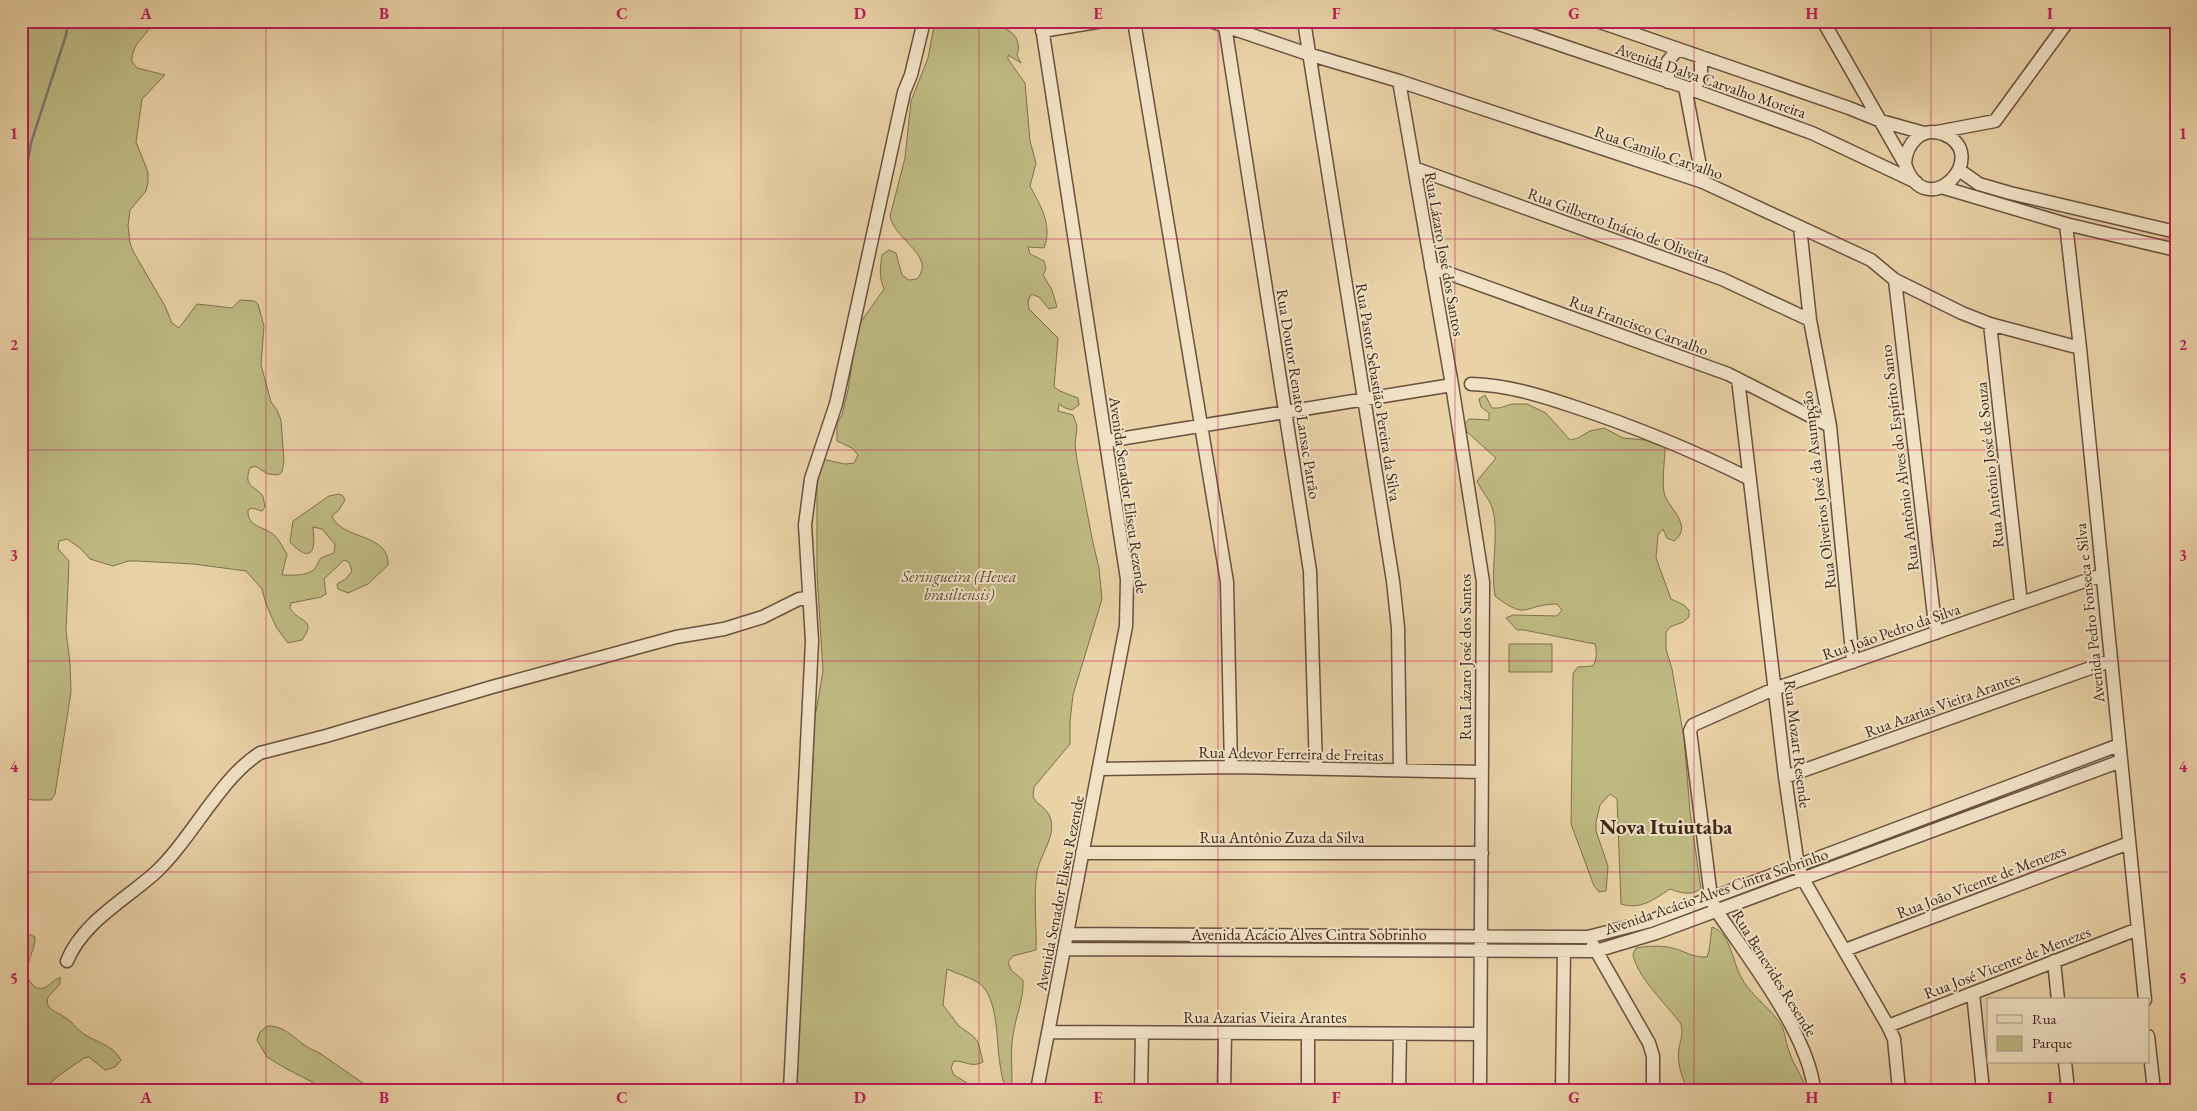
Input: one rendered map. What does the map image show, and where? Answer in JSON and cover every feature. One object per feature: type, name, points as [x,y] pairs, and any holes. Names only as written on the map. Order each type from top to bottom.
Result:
[{"type":"street","points":[[790,1090],[812,641],[805,525],[811,479],[836,404],[904,92],[911,75],[924,21]]},
{"type":"street","points":[[1042,26],[1103,21]]},
{"type":"street","points":[[1134,21],[1227,582],[1231,767]]},
{"type":"street","name":"Rua Camilo Carvalho","points":[[1210,21],[1308,54],[1399,81],[1704,182],[1871,260],[1895,280],[1962,313],[1990,324],[2080,348]]},
{"type":"street","name":"Rua Pastor Sebastião Pereira da Silva","points":[[1304,21],[1394,581],[1398,628],[1400,770]]},
{"type":"street","name":"Avenida Dalva Carvalho Moreira","points":[[1490,21],[1812,133],[1916,182]]},
{"type":"street","name":"Avenida Dalva Carvalho Moreira","points":[[1597,21],[1849,108],[1880,122],[1924,133]]},
{"type":"street","points":[[1823,21],[1909,174],[1916,182],[1928,188],[1949,184],[1959,170],[1961,158],[1958,146],[1949,136],[1937,132]]},
{"type":"street","points":[[1905,164],[1909,145],[1924,133],[1995,121],[2068,21]]},
{"type":"street","name":"Avenida Senador Eliseu Rezende","points":[[1037,1090],[1128,607],[1127,579],[1107,441],[1042,26]]},
{"type":"street","name":"Rua Doutor Renato Lansac Patrão","points":[[1225,26],[1310,571],[1316,769]]},
{"type":"street","points":[[1668,82],[1668,61],[1678,49]]},
{"type":"street","points":[[1701,57],[1701,78],[1689,89],[1704,182]]},
{"type":"street","name":"Rua Lázaro José dos Santos","points":[[1399,81],[1452,385],[1483,582],[1480,1090]]},
{"type":"street","points":[[1849,108],[1856,101],[1859,84]]},
{"type":"street","name":"Rua Gilberto Inácio de Oliveira","points":[[1414,168],[1722,280],[1810,320]]},
{"type":"street","points":[[1959,170],[1979,184],[2010,193],[2176,232]]},
{"type":"street","points":[[1941,187],[2066,224],[2176,250]]},
{"type":"street","name":"Avenida Pedro Fonseca e Silva","points":[[2066,224],[2145,998]]},
{"type":"street","name":"Rua Oliveiros José da Asumpção","points":[[1800,227],[1810,320],[1830,426],[1853,662]]},
{"type":"street","name":"Rua Francisco Carvalho","points":[[1431,267],[1738,379],[1830,426]]},
{"type":"street","name":"Rua Antônio Alves do Espírito Santo","points":[[1895,280],[1936,633]]},
{"type":"street","name":"Rua Antônio José de Souza","points":[[1990,324],[2021,603]]},
{"type":"street","name":"Rua Mozart Resende","points":[[1738,379],[1774,689],[1798,866],[1803,879],[1894,1039],[1899,1090]]},
{"type":"street","points":[[1472,384],[1517,388],[1621,422],[1750,479]]},
{"type":"street","points":[[1107,441],[1200,424],[1452,385]]},
{"type":"street","name":"Rua João Pedro da Silva","points":[[1693,725],[1774,689],[2102,575]]},
{"type":"street","points":[[67,961],[71,951],[88,928],[156,872],[231,779],[252,758],[260,753],[676,637],[724,629],[763,617],[799,599],[808,598]]},
{"type":"street","name":"Rua Azarias Vieira Arantes","points":[[1785,777],[2110,660]]},
{"type":"street","name":"Rua Benevides Resende","points":[[1693,725],[1690,731],[1711,897],[1716,910],[1781,1008],[1805,1052],[1813,1078],[1814,1090]]},
{"type":"street","name":"Avenida Acácio Alves Cintra Sobrinho","points":[[1067,934],[1588,936],[1650,921],[2119,745]]},
{"type":"street","name":"Avenida Acácio Alves Cintra Sobrinho","points":[[1064,949],[1596,951],[1656,933],[2120,761]]},
{"type":"street","name":"Rua Adevor Ferreira de Freitas","points":[[1099,768],[1231,767],[1482,772]]},
{"type":"street","name":"Rua João Vicente de Menezes","points":[[1845,950],[2129,843]]},
{"type":"street","name":"Rua Antônio Zuza da Silva","points":[[1082,853],[1482,853]]},
{"type":"street","name":"Rua José Vicente de Menezes","points":[[1888,1026],[2138,929]]},
{"type":"street","points":[[1588,936],[1649,1043],[1653,1056],[1652,1090]]},
{"type":"street","points":[[1562,1090],[1564,951]]},
{"type":"street","points":[[2054,962],[2058,998]]},
{"type":"street","points":[[1973,993],[1983,1090]]},
{"type":"street","name":"Rua Azarias Vieira Arantes","points":[[1049,1032],[1480,1034]]},
{"type":"street","points":[[1141,1090],[1142,1032]]},
{"type":"street","points":[[1224,1090],[1225,1033]]},
{"type":"street","points":[[1308,1034],[1308,1090]]},
{"type":"street","points":[[1399,1090],[1400,1034]]},
{"type":"street","points":[[2150,1054],[2154,1090]]},
{"type":"street","points":[[2065,1064],[2068,1090]]},
{"type":"green space","points":[[21,21],[153,21],[132,55],[132,62],[137,68],[165,75],[142,99],[136,142],[148,172],[148,182],[146,191],[130,210],[128,226],[133,251],[165,306],[172,323],[179,328],[197,304],[232,308],[240,300],[254,301],[258,304],[264,326],[261,365],[271,402],[281,420],[284,461],[282,472],[278,475],[268,474],[255,466],[250,468],[248,479],[250,485],[263,496],[265,507],[262,511],[252,508],[248,510],[248,516],[253,524],[275,536],[287,554],[282,575],[311,572],[321,558],[334,553],[335,544],[322,529],[313,527],[314,546],[311,552],[302,552],[290,542],[293,521],[329,496],[339,494],[345,500],[339,510],[332,516],[337,524],[381,547],[387,555],[388,565],[368,584],[348,593],[338,589],[337,584],[346,579],[352,571],[349,562],[344,560],[324,579],[326,594],[321,597],[291,603],[290,608],[293,613],[305,621],[308,628],[302,640],[288,643],[276,627],[262,589],[246,571],[194,564],[137,561],[128,561],[113,566],[90,559],[80,548],[67,539],[59,541],[58,549],[69,561],[66,631],[71,692],[55,794],[51,800],[21,798]]},
{"type":"green space","name":"Seringueira (Hevea brasiliensis)","points":[[935,21],[989,23],[1002,27],[1012,33],[1018,42],[1017,55],[1021,63],[1008,55],[1008,59],[1025,83],[1030,141],[1036,163],[1030,186],[1038,200],[1047,231],[1044,248],[1028,247],[1030,254],[1044,261],[1046,269],[1043,275],[1052,290],[1057,307],[1049,309],[1039,297],[1031,294],[1028,301],[1029,309],[1058,338],[1054,387],[1078,398],[1079,405],[1072,410],[1059,404],[1058,411],[1073,415],[1077,426],[1075,445],[1077,460],[1099,568],[1102,599],[1073,695],[1070,744],[1034,787],[1033,797],[1050,816],[1052,827],[1037,872],[1035,891],[1036,950],[1013,956],[1008,962],[1011,970],[1023,980],[1012,1043],[1012,1082],[1008,1088],[1003,1080],[996,1021],[990,999],[985,990],[979,983],[947,969],[943,1005],[959,1026],[978,1042],[983,1062],[972,1064],[954,1061],[951,1068],[954,1075],[978,1090],[794,1090],[814,723],[823,671],[817,574],[817,474],[822,459],[845,464],[854,463],[858,455],[852,448],[837,441],[837,424],[842,415],[848,390],[858,326],[884,289],[880,272],[882,255],[889,250],[896,253],[902,275],[909,280],[917,279],[922,271],[922,263],[918,255],[893,225],[890,216],[905,158],[911,101],[928,58]]},
{"type":"green space","points":[[1485,395],[1492,408],[1512,404],[1527,404],[1546,413],[1570,440],[1590,431],[1604,428],[1623,438],[1645,440],[1665,447],[1664,491],[1679,519],[1681,530],[1679,536],[1674,541],[1667,538],[1663,529],[1658,535],[1656,558],[1671,599],[1684,605],[1689,610],[1689,617],[1683,622],[1670,627],[1666,632],[1666,649],[1672,669],[1684,738],[1690,811],[1701,889],[1693,893],[1678,892],[1670,889],[1641,905],[1628,906],[1621,904],[1617,799],[1610,794],[1600,805],[1596,822],[1596,831],[1608,866],[1606,891],[1599,892],[1594,886],[1571,824],[1573,673],[1578,667],[1593,666],[1596,655],[1595,644],[1517,630],[1506,618],[1513,615],[1557,616],[1562,610],[1557,604],[1521,610],[1506,604],[1495,596],[1494,516],[1491,504],[1477,481],[1496,458],[1467,432],[1464,425],[1469,419],[1489,420],[1489,413],[1481,407],[1479,399]]},
{"type":"green space","points":[[1509,644],[1552,644],[1552,672],[1509,672]]},
{"type":"green space","points":[[1712,927],[1718,930],[1727,941],[1744,982],[1781,1025],[1791,1056],[1806,1090],[1688,1090],[1679,1064],[1681,1024],[1646,981],[1635,963],[1633,954],[1636,948],[1659,946],[1707,957]]},
{"type":"green space","points":[[21,935],[35,937],[27,968],[29,980],[35,987],[42,988],[60,977],[60,984],[48,997],[48,1005],[52,1010],[68,1019],[85,1035],[113,1050],[121,1060],[115,1067],[105,1070],[89,1057],[84,1058],[58,1076],[44,1089],[21,1090],[23,1043],[21,1021]]},
{"type":"green space","points":[[267,1026],[288,1032],[373,1090],[322,1090],[312,1082],[285,1068],[267,1057],[257,1040],[260,1032]]},
{"type":"waterway","points":[[21,263],[27,166],[31,143],[66,35],[68,21]]},
{"type":"district","name":"Nova Ituiutaba","points":[[1666,827]]}]
